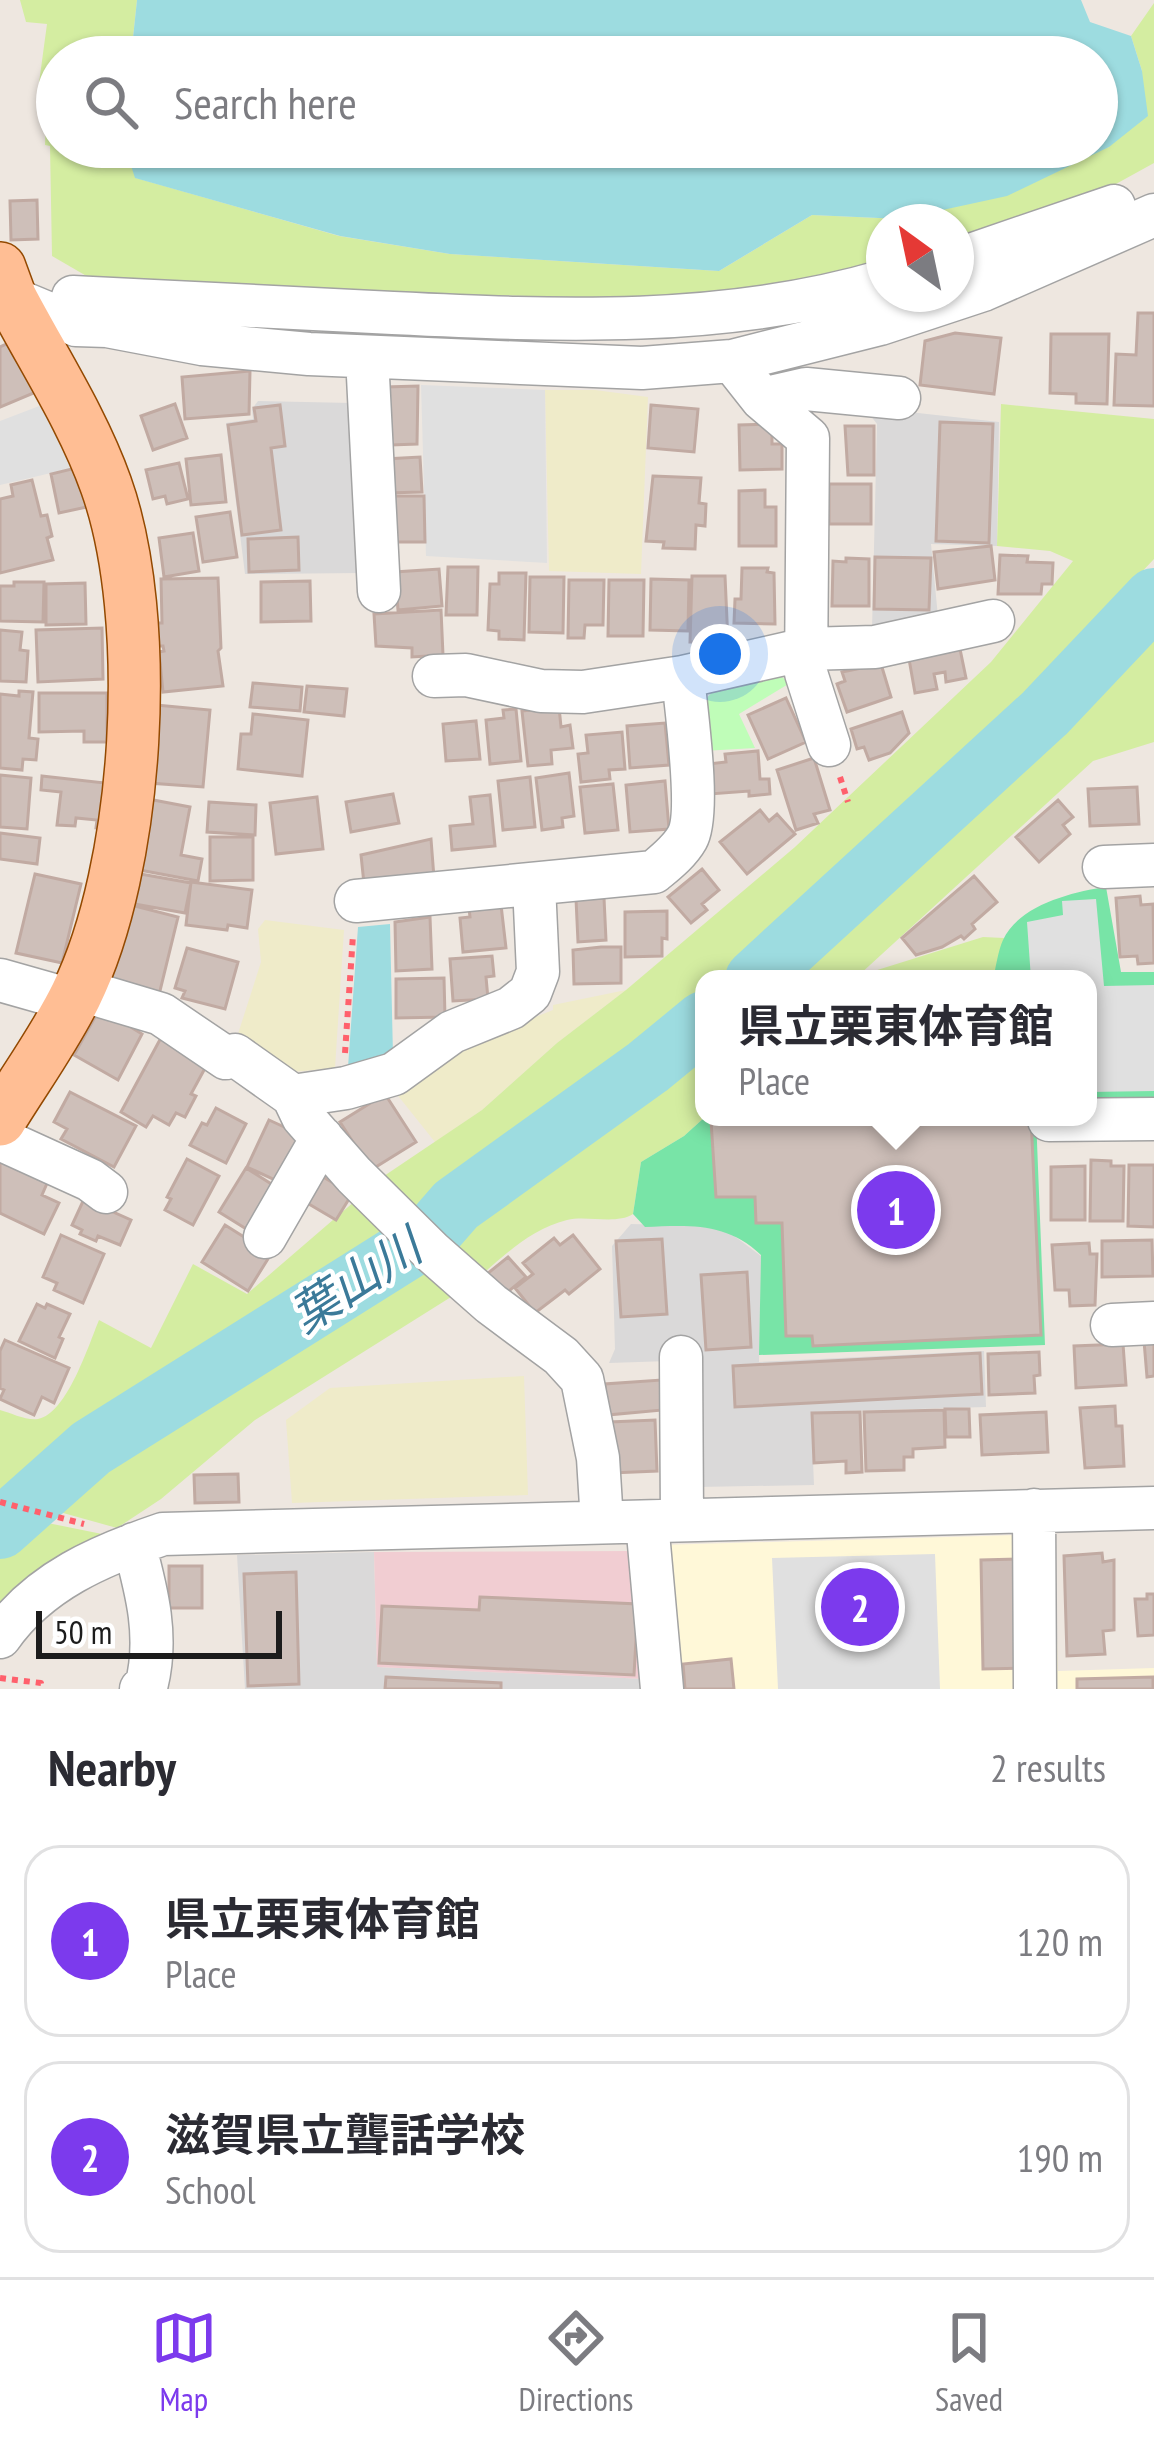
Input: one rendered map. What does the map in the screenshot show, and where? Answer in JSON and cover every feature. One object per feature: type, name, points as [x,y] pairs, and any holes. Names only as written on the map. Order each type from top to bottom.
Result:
[{"type":"main road","points":[[0,1120],[76,995],[103,917],[126,808],[134,733],[133,646],[124,556],[105,482],[4,288]]},
{"type":"street","points":[[974,254],[1154,190]]},
{"type":"street","points":[[4,288],[76,325],[107,326],[202,344],[367,357],[643,368],[732,361],[880,324],[983,290],[1154,215]]},
{"type":"street","points":[[4,288],[74,297],[518,319],[640,318],[787,304],[866,285]]},
{"type":"street","points":[[367,357],[380,591]]},
{"type":"street","points":[[732,361],[762,399],[808,438],[806,674],[829,745]]},
{"type":"street","points":[[762,399],[806,389],[898,398]]},
{"type":"street","points":[[434,676],[466,675],[541,691],[583,692],[806,649],[874,646],[993,621]]},
{"type":"street","points":[[356,901],[654,872],[690,834],[693,808],[683,676]]},
{"type":"street","points":[[1104,867],[1154,865]]},
{"type":"street","points":[[293,1096],[394,1074],[452,1032],[511,1008],[530,993],[538,972],[534,885]]},
{"type":"street","points":[[0,980],[61,998],[94,994],[160,1014],[226,1058],[235,1055],[293,1096],[303,1117],[418,1238],[490,1304],[561,1356],[582,1379],[598,1459],[602,1522]]},
{"type":"street","points":[[1097,1120],[1154,1119]]},
{"type":"street","points":[[265,1238],[322,1138]]},
{"type":"street","points":[[0,1139],[106,1192]]},
{"type":"street","points":[[1112,1325],[1154,1323]]},
{"type":"street","points":[[662,1689],[664,1521],[681,1358]]},
{"type":"street","points":[[0,1637],[39,1594],[91,1560],[163,1534],[1154,1508]]},
{"type":"street","points":[[1034,1510],[1035,1689]]},
{"type":"street","points":[[134,1544],[151,1605],[152,1664],[146,1687],[141,1689]]},
{"type":"path","points":[[343,1088],[356,901]]},
{"type":"path","points":[[0,1502],[36,1512]]},
{"type":"path","points":[[0,1678],[41,1683],[42,1689]]},
{"type":"shaded area","points":[[421,385],[545,390],[547,563],[426,556]]},
{"type":"shaded area","points":[[545,390],[648,397],[641,574],[549,571]]},
{"type":"shaded area","points":[[55,400],[85,465],[0,485],[0,421]]},
{"type":"shaded area","points":[[258,401],[352,403],[362,573],[245,574],[226,423],[253,419],[252,409]]},
{"type":"shaded area","points":[[864,407],[999,422],[997,546],[931,544],[938,617],[872,630],[877,424]]},
{"type":"shaded area","points":[[1096,899],[1104,986],[1154,985],[1154,1091],[1097,1092],[1097,970],[1030,970],[1027,922],[1063,915],[1062,901]]},
{"type":"shaded area","points":[[265,920],[344,930],[335,1068],[293,1072],[237,1037],[261,962],[258,929]]},
{"type":"shaded area","points":[[626,990],[482,1110],[435,1142],[395,1092],[458,1048],[553,1010],[553,1005]]},
{"type":"shaded area","points":[[631,1224],[712,1226],[761,1256],[759,1362],[984,1351],[986,1407],[811,1412],[814,1485],[698,1487],[698,1360],[609,1363],[615,1349],[612,1246]]},
{"type":"shaded area","points":[[524,1376],[528,1495],[292,1503],[286,1420],[330,1388]]},
{"type":"shaded area","points":[[1054,1534],[1058,1671],[1154,1668],[1154,1689],[670,1689],[660,1545]]},
{"type":"shaded area","points":[[636,1551],[646,1679],[377,1667],[374,1552]]},
{"type":"shaded area","points":[[374,1552],[377,1667],[646,1679],[647,1689],[245,1689],[237,1555]]},
{"type":"shaded area","points":[[935,1554],[940,1689],[778,1689],[772,1558]]},
{"type":"green space","points":[[20,0],[137,0],[133,36],[45,36],[47,24],[26,22]]},
{"type":"green space","points":[[1154,3],[1154,163],[1105,190],[974,235],[974,204],[944,204],[1048,168],[1118,168],[1118,126],[1142,71],[1131,36]]},
{"type":"green space","points":[[50,168],[132,168],[136,178],[339,236],[450,254],[719,271],[812,215],[866,217],[866,265],[743,293],[678,300],[102,285],[52,256]]},
{"type":"green space","points":[[1001,404],[1154,419],[1154,559],[1013,708],[754,948],[726,970],[695,970],[695,995],[568,1095],[529,1132],[413,1221],[385,1233],[369,1253],[225,1347],[121,1406],[51,1453],[5,1496],[0,1495],[0,1410],[34,1419],[49,1414],[76,1377],[99,1320],[151,1348],[193,1264],[247,1294],[384,1176],[482,1110],[795,847],[991,662],[1073,561],[1050,551],[997,546]]},
{"type":"green space","points":[[1154,621],[1154,742],[1093,761],[865,970],[793,970],[1064,718]]},
{"type":"green space","points":[[771,669],[790,683],[739,714],[755,748],[703,751],[700,706],[719,684]]},
{"type":"green space","points":[[1106,887],[1121,972],[1154,972],[1154,1102],[1097,1102],[1097,970],[995,970],[1011,928],[1034,909]]},
{"type":"green space","points":[[983,937],[1004,938],[995,970],[877,970]]},
{"type":"green space","points":[[695,1051],[695,1126],[641,1162],[633,1214],[554,1224],[520,1243],[479,1277],[442,1249],[491,1197],[623,1110]]},
{"type":"green space","points":[[695,1126],[1036,1126],[1045,1345],[759,1355],[761,1255],[721,1231],[645,1227],[633,1214],[641,1162]]},
{"type":"green space","points":[[419,1263],[451,1297],[255,1420],[161,1499],[117,1528],[38,1506],[141,1431],[245,1372],[401,1269]]},
{"type":"green space","points":[[23,1518],[107,1535],[0,1609],[0,1543]]},
{"type":"water","points":[[137,0],[1081,0],[1090,22],[1131,36],[1142,71],[1148,116],[1118,140],[1118,36],[133,36]]},
{"type":"water","points":[[132,168],[1065,168],[1007,196],[970,204],[866,204],[866,217],[812,215],[719,271],[450,254],[340,236],[135,178]]},
{"type":"water","points":[[390,924],[393,1056],[348,1067],[358,927]]},
{"type":"building","points":[[37,200],[38,239],[11,240],[10,201]]},
{"type":"building","points":[[1138,313],[1154,313],[1154,406],[1114,405],[1116,354],[1136,355]]},
{"type":"building","points":[[955,333],[1001,338],[994,394],[920,385],[925,341]]},
{"type":"building","points":[[1051,334],[1109,334],[1107,404],[1076,403],[1076,394],[1050,393]]},
{"type":"building","points":[[11,342],[36,392],[0,407],[0,347]]},
{"type":"building","points":[[250,371],[249,414],[185,419],[182,377]]},
{"type":"building","points":[[418,386],[417,444],[391,445],[385,387]]},
{"type":"building","points":[[175,404],[187,438],[153,450],[141,416]]},
{"type":"building","points":[[280,405],[285,446],[271,448],[281,530],[242,535],[228,425],[256,421],[254,408]]},
{"type":"building","points":[[651,405],[698,409],[694,452],[648,448]]},
{"type":"building","points":[[940,422],[993,424],[989,543],[936,541]]},
{"type":"building","points":[[772,424],[772,444],[782,444],[782,469],[740,470],[739,425]]},
{"type":"building","points":[[845,426],[874,426],[874,475],[848,475]]},
{"type":"building","points":[[221,455],[226,502],[191,505],[186,459]]},
{"type":"building","points":[[420,457],[422,492],[386,493],[385,459]]},
{"type":"building","points":[[179,463],[188,499],[167,504],[165,496],[153,499],[146,470]]},
{"type":"building","points":[[88,465],[96,505],[59,513],[51,474]]},
{"type":"building","points":[[653,476],[701,478],[699,503],[706,504],[705,526],[696,525],[695,549],[663,548],[664,542],[646,541]]},
{"type":"building","points":[[32,480],[41,516],[47,515],[53,560],[0,573],[0,499],[13,496],[11,485]]},
{"type":"building","points":[[829,484],[871,484],[871,524],[829,524]]},
{"type":"building","points":[[765,490],[765,507],[776,507],[776,546],[739,546],[739,491]]},
{"type":"building","points":[[390,496],[424,496],[425,542],[391,542]]},
{"type":"building","points":[[230,512],[237,557],[203,562],[196,517]]},
{"type":"building","points":[[193,533],[199,571],[164,577],[159,538]]},
{"type":"building","points":[[298,537],[299,570],[249,572],[248,539]]},
{"type":"building","points":[[991,546],[995,580],[938,589],[934,552]]},
{"type":"building","points":[[1000,555],[1053,563],[1052,584],[1042,584],[1041,594],[998,594]]},
{"type":"building","points":[[875,557],[931,558],[929,610],[874,609]]},
{"type":"building","points":[[846,558],[869,559],[869,606],[832,606],[833,561],[846,562]]},
{"type":"building","points":[[448,567],[478,567],[477,615],[446,615]]},
{"type":"building","points":[[742,568],[768,568],[767,572],[774,573],[775,624],[734,623]]},
{"type":"building","points":[[439,569],[442,606],[398,610],[395,572]]},
{"type":"building","points":[[499,573],[526,573],[524,640],[499,639],[499,631],[488,630],[490,584],[499,584]]},
{"type":"building","points":[[692,576],[725,576],[728,642],[690,642]]},
{"type":"building","points":[[530,577],[564,577],[563,633],[529,632]]},
{"type":"building","points":[[218,578],[223,686],[163,692],[159,652],[164,651],[163,646],[154,646],[152,623],[162,623],[161,579]]},
{"type":"building","points":[[651,579],[689,580],[688,631],[650,630]]},
{"type":"building","points":[[569,580],[604,580],[603,625],[585,625],[584,638],[568,638]]},
{"type":"building","points":[[609,580],[644,580],[643,636],[608,636]]},
{"type":"building","points":[[310,581],[311,621],[261,622],[261,582]]},
{"type":"building","points":[[14,582],[44,582],[43,622],[0,621],[0,586],[14,586]]},
{"type":"building","points":[[85,583],[86,624],[46,625],[46,584]]},
{"type":"building","points":[[441,610],[443,655],[412,657],[412,648],[376,646],[374,614]]},
{"type":"building","points":[[102,628],[103,679],[38,682],[36,630]]},
{"type":"building","points":[[0,630],[22,632],[20,650],[28,651],[26,682],[0,681]]},
{"type":"building","points":[[960,649],[966,678],[946,682],[945,672],[934,674],[937,689],[915,693],[909,659]]},
{"type":"building","points":[[881,664],[891,697],[847,712],[837,684],[845,681],[842,672]]},
{"type":"building","points":[[253,683],[302,687],[300,711],[250,707]]},
{"type":"building","points":[[307,686],[347,689],[344,716],[304,712]]},
{"type":"building","points":[[19,691],[33,692],[29,738],[38,739],[36,760],[23,759],[22,770],[0,768],[0,694],[19,696]]},
{"type":"building","points":[[39,693],[107,693],[107,742],[84,742],[84,731],[39,732]]},
{"type":"building","points":[[786,698],[806,742],[768,759],[748,715]]},
{"type":"building","points":[[156,705],[210,710],[203,787],[149,783]]},
{"type":"building","points":[[559,707],[561,727],[570,725],[573,748],[551,750],[552,764],[528,766],[522,711]]},
{"type":"building","points":[[516,709],[521,761],[490,764],[486,720],[504,718],[503,710]]},
{"type":"building","points":[[902,712],[909,733],[890,753],[869,760],[864,747],[857,749],[851,729]]},
{"type":"building","points":[[253,714],[308,720],[302,776],[238,769],[241,734],[251,734]]},
{"type":"building","points":[[476,721],[480,759],[446,761],[443,724]]},
{"type":"building","points":[[665,723],[669,765],[630,768],[627,726]]},
{"type":"building","points":[[622,732],[625,769],[609,770],[610,779],[581,782],[578,754],[588,753],[586,735]]},
{"type":"building","points":[[758,751],[760,779],[769,779],[770,794],[710,794],[708,764],[726,762],[725,754]]},
{"type":"building","points":[[814,758],[830,810],[814,814],[818,823],[796,830],[777,770]]},
{"type":"building","points":[[569,773],[574,816],[562,818],[563,827],[542,830],[536,778]]},
{"type":"building","points":[[0,775],[31,778],[27,829],[0,827]]},
{"type":"building","points":[[42,776],[114,784],[109,829],[96,828],[97,820],[76,818],[75,826],[57,825],[61,792],[41,790]]},
{"type":"building","points":[[530,777],[535,827],[503,830],[498,781]]},
{"type":"building","points":[[665,781],[669,829],[630,832],[626,785]]},
{"type":"building","points":[[613,784],[618,830],[585,833],[580,787]]},
{"type":"building","points":[[1137,787],[1139,824],[1090,826],[1088,789]]},
{"type":"building","points":[[393,794],[399,823],[351,832],[346,802]]},
{"type":"building","points":[[490,795],[495,846],[452,850],[450,826],[473,824],[470,797]]},
{"type":"building","points":[[317,797],[323,849],[276,854],[270,803]]},
{"type":"building","points":[[143,798],[190,807],[181,855],[202,859],[198,881],[129,868]]},
{"type":"building","points":[[1058,800],[1073,817],[1063,825],[1070,834],[1039,862],[1016,837]]},
{"type":"building","points":[[209,802],[256,805],[255,835],[207,832]]},
{"type":"building","points":[[760,810],[769,821],[777,814],[795,834],[747,874],[720,842]]},
{"type":"building","points":[[0,833],[40,838],[37,864],[0,859]]},
{"type":"building","points":[[210,837],[253,837],[253,880],[210,881]]},
{"type":"building","points":[[431,839],[434,878],[364,884],[361,855]]},
{"type":"building","points":[[702,869],[719,890],[702,904],[707,910],[691,923],[668,897]]},
{"type":"building","points":[[135,873],[191,883],[185,913],[129,903]]},
{"type":"building","points":[[35,874],[81,884],[62,963],[16,953]]},
{"type":"building","points":[[974,876],[997,902],[972,924],[975,929],[964,939],[961,936],[916,955],[902,938]]},
{"type":"building","points":[[191,882],[252,890],[247,928],[186,925]]},
{"type":"building","points":[[1140,896],[1141,905],[1153,904],[1154,963],[1138,964],[1137,956],[1120,957],[1116,898]]},
{"type":"building","points":[[604,898],[606,940],[578,942],[576,899]]},
{"type":"building","points":[[127,904],[178,917],[157,1003],[108,980]]},
{"type":"building","points":[[501,905],[506,948],[463,952],[460,918],[470,917],[469,908]]},
{"type":"building","points":[[667,911],[662,956],[625,957],[625,912]]},
{"type":"building","points":[[430,917],[432,969],[396,971],[395,922]]},
{"type":"building","points":[[621,947],[621,983],[574,984],[573,950]]},
{"type":"building","points":[[187,948],[238,962],[225,1009],[182,998],[185,991],[175,988]]},
{"type":"building","points":[[492,956],[494,976],[486,977],[488,999],[453,1001],[450,959]]},
{"type":"building","points":[[444,978],[445,1017],[396,1018],[396,979]]},
{"type":"building","points":[[100,1008],[142,1034],[118,1080],[74,1055]]},
{"type":"building","points":[[163,1034],[210,1059],[185,1117],[176,1113],[169,1125],[153,1116],[146,1127],[121,1112]]},
{"type":"building","points":[[70,1092],[136,1126],[114,1167],[61,1139],[67,1129],[54,1122]]},
{"type":"building","points":[[385,1094],[416,1142],[371,1170],[340,1122]]},
{"type":"building","points":[[216,1108],[246,1124],[226,1163],[190,1145]]},
{"type":"building","points":[[269,1120],[308,1138],[286,1185],[247,1167]]},
{"type":"building","points":[[711,1126],[1031,1126],[1041,1335],[813,1346],[812,1336],[786,1336],[782,1223],[756,1223],[755,1197],[716,1197]]},
{"type":"building","points":[[0,1150],[51,1174],[42,1195],[59,1203],[44,1234],[0,1213]]},
{"type":"building","points":[[187,1159],[219,1176],[193,1225],[165,1210]]},
{"type":"building","points":[[1091,1160],[1124,1166],[1123,1221],[1090,1221]]},
{"type":"building","points":[[1129,1165],[1154,1165],[1154,1227],[1128,1226]]},
{"type":"building","points":[[1085,1166],[1085,1220],[1051,1220],[1051,1167]]},
{"type":"building","points":[[246,1168],[284,1192],[256,1235],[219,1212]]},
{"type":"building","points":[[313,1171],[352,1194],[336,1220],[297,1197]]},
{"type":"building","points":[[84,1199],[131,1220],[120,1245],[98,1236],[96,1241],[72,1225]]},
{"type":"building","points":[[225,1225],[271,1254],[248,1291],[202,1262]]},
{"type":"building","points":[[61,1235],[104,1254],[83,1303],[54,1290],[57,1283],[43,1277]]},
{"type":"building","points":[[573,1235],[600,1269],[535,1313],[515,1288],[533,1274],[523,1263],[554,1238],[560,1245]]},
{"type":"building","points":[[662,1239],[667,1314],[621,1317],[616,1241]]},
{"type":"building","points":[[1152,1240],[1153,1276],[1102,1277],[1102,1241]]},
{"type":"building","points":[[1089,1243],[1090,1254],[1097,1254],[1095,1305],[1070,1306],[1069,1290],[1055,1290],[1052,1245]]},
{"type":"building","points":[[508,1257],[526,1277],[505,1294],[487,1274]]},
{"type":"building","points":[[747,1272],[751,1347],[706,1350],[701,1275]]},
{"type":"building","points":[[37,1304],[70,1314],[55,1358],[19,1341]]},
{"type":"building","points":[[5,1340],[69,1368],[54,1403],[42,1397],[34,1415],[0,1399],[4,1390],[0,1388],[0,1351]]},
{"type":"building","points":[[1144,1341],[1154,1341],[1154,1376],[1147,1377]]},
{"type":"building","points":[[1123,1344],[1126,1385],[1076,1388],[1074,1346]]},
{"type":"building","points":[[1039,1352],[1035,1393],[989,1395],[988,1354]]},
{"type":"building","points":[[980,1353],[982,1394],[735,1407],[733,1366]]},
{"type":"building","points":[[661,1380],[663,1410],[607,1415],[605,1384]]},
{"type":"building","points":[[1115,1406],[1116,1426],[1122,1426],[1124,1466],[1085,1468],[1080,1408]]},
{"type":"building","points":[[945,1409],[969,1409],[970,1437],[946,1437]]},
{"type":"building","points":[[944,1410],[945,1447],[913,1449],[913,1457],[904,1457],[904,1470],[866,1471],[864,1412]]},
{"type":"building","points":[[860,1412],[862,1472],[846,1473],[846,1461],[814,1463],[812,1413]]},
{"type":"building","points":[[1046,1412],[1048,1452],[982,1455],[980,1415]]},
{"type":"building","points":[[655,1420],[657,1471],[612,1473],[610,1422]]},
{"type":"building","points":[[238,1474],[239,1502],[195,1503],[194,1475]]},
{"type":"building","points":[[1102,1553],[1103,1562],[1114,1560],[1114,1630],[1103,1631],[1105,1654],[1067,1656],[1064,1556]]},
{"type":"building","points":[[1023,1559],[1024,1668],[983,1669],[981,1560]]},
{"type":"building","points":[[169,1566],[202,1566],[202,1608],[169,1608]]},
{"type":"building","points":[[296,1572],[299,1684],[248,1686],[244,1574]]},
{"type":"building","points":[[1147,1594],[1154,1594],[1154,1635],[1138,1636],[1135,1599],[1147,1599]]},
{"type":"building","points":[[480,1597],[638,1604],[634,1675],[379,1663],[382,1606],[479,1610]]},
{"type":"building","points":[[731,1659],[734,1689],[685,1689],[683,1664]]},
{"type":"building","points":[[386,1677],[501,1683],[501,1689],[385,1689]]},
{"type":"building","points":[[1153,1677],[1153,1689],[1077,1689],[1077,1679]]},
{"type":"waterway","name":"葉山川","points":[[765,970],[1045,713],[1154,598]]},
{"type":"waterway","name":"葉山川","points":[[0,1529],[91,1448],[429,1236],[456,1205],[695,1028]]},
{"type":"place","name":"県立栗東体育館","points":[[896,1210]]},
{"type":"place","name":"滋賀県立聾話学校","points":[[860,1607]]}]
